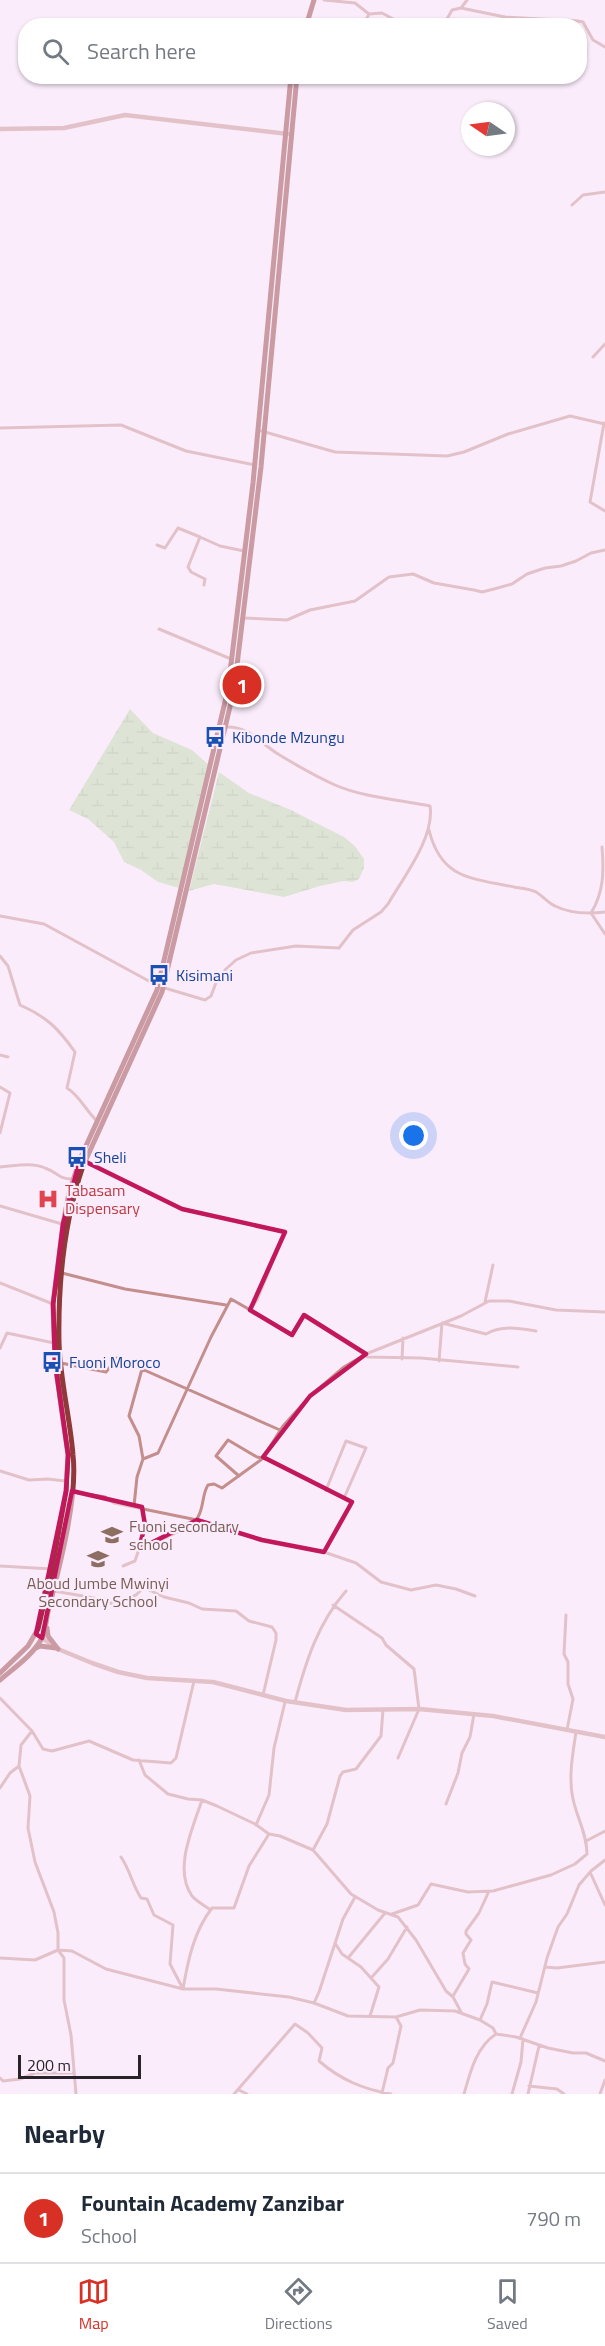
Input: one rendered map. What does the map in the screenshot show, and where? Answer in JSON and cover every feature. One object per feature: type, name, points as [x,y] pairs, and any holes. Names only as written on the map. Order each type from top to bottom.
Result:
[{"type":"main road","points":[[308,18],[314,0]]},
{"type":"main road","points":[[0,1673],[39,1636],[67,1482],[68,1455],[56,1374],[53,1304],[63,1224],[73,1179],[149,1024],[161,987],[234,690],[244,618],[291,84]]},
{"type":"main road","points":[[288,134],[296,84]]},
{"type":"main road","points":[[215,763],[232,659],[261,430]]},
{"type":"main road","points":[[34,1649],[47,1620],[54,1591],[72,1491],[73,1455],[60,1363],[59,1304],[74,1194],[82,1160],[97,1121],[161,987]]},
{"type":"main road","points":[[47,1620],[48,1636],[58,1649]]},
{"type":"main road","points":[[0,1680],[34,1649],[40,1646],[58,1649]]},
{"type":"street","points":[[324,0],[354,3],[369,14]]},
{"type":"street","points":[[461,8],[467,0]]},
{"type":"street","points":[[448,18],[452,10],[461,8],[505,17],[523,18]]},
{"type":"street","points":[[369,14],[382,13],[391,18]]},
{"type":"street","points":[[367,18],[369,14]]},
{"type":"street","points":[[587,29],[593,40],[605,47]]},
{"type":"street","points":[[0,129],[64,128],[125,115],[288,134]]},
{"type":"street","points":[[572,205],[583,195],[605,192]]},
{"type":"street","points":[[593,357],[605,344]]},
{"type":"street","points":[[261,430],[335,452],[447,456],[464,452],[508,434],[570,416],[604,424],[590,502],[605,511]]},
{"type":"street","points":[[0,428],[121,425],[186,451],[255,465]]},
{"type":"street","points":[[157,545],[165,548],[178,528],[220,546],[246,551]]},
{"type":"street","points":[[200,537],[188,567],[190,572],[206,579],[204,585]]},
{"type":"street","points":[[244,618],[287,620],[310,610],[355,601],[389,577],[413,574],[434,583],[482,592],[512,584],[536,571],[561,566],[591,553],[605,550]]},
{"type":"street","points":[[159,629],[232,659]]},
{"type":"street","points":[[226,727],[238,727],[260,739],[275,752],[336,786],[360,793],[430,806],[429,828],[433,845],[441,860],[456,872],[472,879],[536,891],[555,906],[573,912],[605,912]]},
{"type":"street","points":[[0,916],[44,924],[161,987],[207,1000],[217,980],[226,969],[236,960],[251,952],[296,946],[339,948],[353,930],[381,912],[388,904],[423,843],[429,828]]},
{"type":"street","points":[[591,913],[598,902],[604,875],[602,847]]},
{"type":"street","points":[[591,913],[605,934]]},
{"type":"street","points":[[0,956],[8,966],[20,1005],[41,1014],[75,1052],[68,1088],[75,1093],[87,1112],[97,1121]]},
{"type":"street","points":[[0,1055],[8,1057]]},
{"type":"street","points":[[0,1087],[10,1093],[0,1133]]},
{"type":"street","points":[[82,1160],[182,1209],[285,1232],[257,1300],[250,1310]]},
{"type":"street","points":[[0,1167],[40,1166],[48,1168],[63,1179],[73,1179]]},
{"type":"street","points":[[0,1206],[63,1224]]},
{"type":"street","points":[[486,1302],[493,1265]]},
{"type":"street","points":[[62,1273],[125,1289],[226,1305]]},
{"type":"street","points":[[0,1283],[53,1304]]},
{"type":"street","points":[[143,1459],[158,1453],[226,1305],[231,1299],[292,1334],[304,1315],[366,1354],[367,1357],[518,1367]]},
{"type":"street","points":[[139,1549],[197,1520],[208,1485],[214,1484],[222,1488],[262,1459],[280,1430],[310,1396],[344,1367],[366,1354],[486,1302],[509,1300],[556,1310],[605,1312]]},
{"type":"street","points":[[442,1323],[486,1334],[494,1329],[511,1327],[536,1330]]},
{"type":"street","points":[[439,1361],[442,1323]]},
{"type":"street","points":[[0,1348],[8,1333],[54,1343]]},
{"type":"street","points":[[402,1359],[403,1338]]},
{"type":"street","points":[[60,1363],[106,1372],[117,1359],[280,1430]]},
{"type":"street","points":[[134,1506],[137,1477],[143,1459],[139,1436],[129,1416],[141,1369]]},
{"type":"street","points":[[238,1476],[216,1456],[228,1440],[352,1502],[324,1552]]},
{"type":"street","points":[[326,1490],[346,1441],[366,1448],[345,1498]]},
{"type":"street","points":[[0,1471],[29,1480],[48,1479],[67,1482]]},
{"type":"street","points":[[72,1491],[105,1497],[114,1503],[197,1520],[262,1540],[324,1552],[356,1563],[368,1574],[394,1586],[411,1590],[436,1585],[475,1596]]},
{"type":"street","points":[[123,1566],[135,1561],[139,1549],[145,1525],[142,1508]]},
{"type":"street","points":[[0,1566],[52,1569]]},
{"type":"street","points":[[54,1591],[114,1604],[136,1595],[143,1585],[164,1597],[189,1603],[202,1609],[236,1611],[249,1621],[273,1627],[276,1640],[263,1695]]},
{"type":"street","points":[[295,1702],[306,1659],[327,1614],[346,1591]]},
{"type":"street","points":[[333,1605],[382,1638],[386,1645],[414,1669],[419,1709],[398,1758]]},
{"type":"street","points":[[566,1614],[564,1654],[568,1662],[568,1684],[573,1699],[567,1730]]},
{"type":"street","points":[[39,1636],[58,1649],[118,1672],[147,1678],[213,1682],[286,1701],[346,1710],[419,1709],[474,1714],[605,1737]]},
{"type":"street","points":[[0,1698],[32,1731],[43,1749],[52,1751],[90,1742],[139,1760],[171,1763],[176,1758],[194,1681]]},
{"type":"street","points":[[256,1825],[269,1795],[274,1748],[286,1701]]},
{"type":"street","points":[[313,1850],[327,1824],[340,1776],[343,1772],[352,1771],[359,1766],[381,1736],[383,1710]]},
{"type":"street","points":[[446,1804],[458,1773],[462,1753],[470,1737],[474,1714]]},
{"type":"street","points":[[32,1731],[21,1745],[19,1766],[30,1796],[28,1828],[35,1862],[54,1912],[58,1950],[64,1958],[64,2000],[72,2044],[76,2094]]},
{"type":"street","points":[[392,1914],[418,1905],[431,1884],[468,1892],[489,1891],[551,1875],[575,1864],[587,1854],[586,1841],[572,1796],[576,1732]]},
{"type":"street","points":[[139,1760],[145,1775],[168,1794],[188,1800],[202,1800],[256,1825],[268,1834],[280,1836],[313,1850],[355,1897],[385,1913],[398,1917],[407,1927],[446,1991],[453,1996],[462,2012]]},
{"type":"street","points":[[0,1788],[10,1773],[19,1766]]},
{"type":"street","points":[[202,1800],[191,1834],[183,1874],[192,1896],[210,1910]]},
{"type":"street","points":[[586,1841],[605,1831]]},
{"type":"street","points":[[183,1989],[189,1953],[210,1910],[212,1908],[234,1908],[249,1866],[268,1834]]},
{"type":"street","points":[[121,1857],[129,1869],[131,1883],[141,1898],[147,1899],[154,1915],[172,1925],[170,1964],[183,1989]]},
{"type":"street","points":[[512,2094],[521,2062],[521,2039],[536,2002],[558,1927],[567,1914],[579,1885],[605,1860]]},
{"type":"street","points":[[590,1872],[605,1905]]},
{"type":"street","points":[[453,1996],[469,1970],[465,1965],[463,1953],[471,1940],[466,1931],[479,1913],[489,1891]]},
{"type":"street","points":[[314,2003],[343,1919],[355,1897]]},
{"type":"street","points":[[348,1958],[385,1913]]},
{"type":"street","points":[[370,1978],[388,1959],[407,1927]]},
{"type":"street","points":[[335,1943],[342,1954],[361,1967],[379,1987],[370,2016]]},
{"type":"street","points":[[0,1958],[35,1960],[58,1950],[72,1951],[106,1969],[183,1989],[216,1989],[289,1997],[314,2003],[348,2016],[396,2017],[420,2010],[462,2012],[493,2028],[496,2034]]},
{"type":"street","points":[[545,1967],[557,1968],[605,1962]]},
{"type":"street","points":[[480,2020],[488,2001],[492,1982],[538,1993]]},
{"type":"street","points":[[382,2092],[388,2068],[393,2063],[401,2026],[396,2017]]},
{"type":"street","points":[[234,2094],[295,2024],[322,2048],[319,2061],[327,2067],[352,2084],[391,2094]]},
{"type":"street","points":[[496,2034],[573,2053],[586,2053],[605,2061]]},
{"type":"street","points":[[464,2094],[476,2058],[496,2034]]},
{"type":"street","points":[[528,2094],[539,2045]]},
{"type":"street","points":[[0,2078],[10,2080],[35,2073],[73,2073]]},
{"type":"street","points":[[600,2094],[605,2080]]},
{"type":"street","points":[[529,2086],[557,2089],[564,2094]]},
{"type":"street","points":[[239,2090],[247,2094]]},
{"type":"highlighted area","points":[[80,1159],[182,1209],[285,1232],[250,1310],[292,1335],[304,1315],[366,1354],[310,1396],[263,1457],[352,1502],[324,1552],[262,1540],[197,1520],[139,1549],[145,1525],[142,1507],[72,1491],[44,1632],[42,1638],[36,1634],[66,1491],[68,1455],[55,1363],[53,1304],[63,1224]]},
{"type":"green space","name":"Kibonde Mzungu","points":[[130,709],[153,733],[192,750],[209,765],[179,888],[158,882],[124,862],[114,842],[88,819],[69,810]]},
{"type":"green space","name":"Kibonde Mzungu","points":[[219,772],[249,793],[291,810],[344,837],[355,846],[364,859],[364,868],[359,879],[353,882],[344,881],[320,886],[284,897],[214,884],[189,891]]},
{"type":"place","name":"Fountain Academy Zanzibar","points":[[242,685]]},
{"type":"place","name":"Kibonde Mzungu","points":[[215,737]]},
{"type":"place","name":"Kisimani","points":[[159,975]]},
{"type":"place","name":"Sheli","points":[[77,1157]]},
{"type":"place","name":"Tabasam Dispensary","points":[[48,1199]]},
{"type":"place","name":"Fuoni Moroco","points":[[52,1362]]},
{"type":"place","name":"Fuoni secondary school","points":[[112,1535]]},
{"type":"place","name":"Aboud Jumbe Mwinyi Secondary School","points":[[98,1559]]}]
